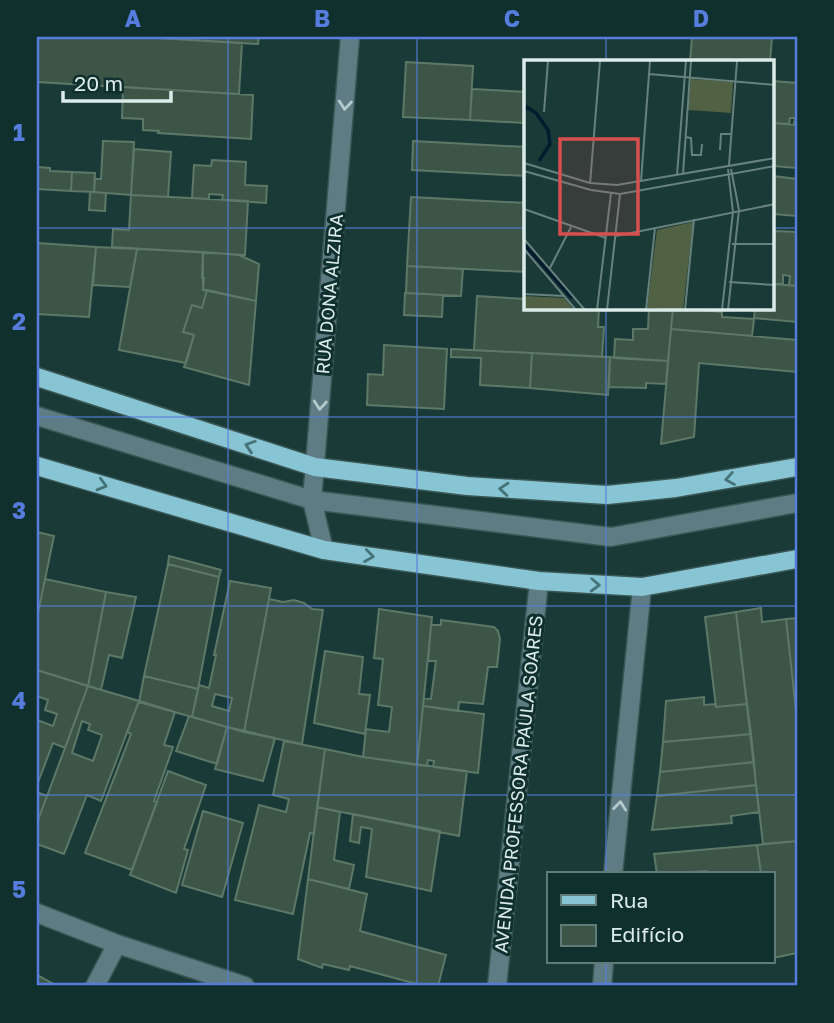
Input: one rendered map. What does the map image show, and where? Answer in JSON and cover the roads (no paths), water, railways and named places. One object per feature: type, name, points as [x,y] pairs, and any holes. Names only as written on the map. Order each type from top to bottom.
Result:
[{"type":"main road","points":[[37,377],[315,467],[479,487],[607,495],[676,488],[797,467]]},
{"type":"main road","points":[[37,466],[324,550],[539,581],[642,587],[797,559]]},
{"type":"street","name":"RUA DONA ALZIRA","points":[[324,550],[312,500],[351,37]]},
{"type":"street","points":[[37,416],[312,500],[611,537],[797,503]]},
{"type":"street","name":"AVENIDA PROFESSORA PAULA SOARES","points":[[497,986],[539,581]]},
{"type":"street","points":[[613,872],[642,587]]},
{"type":"street","points":[[37,913],[117,944],[245,986]]},
{"type":"street","points":[[95,986],[117,944]]},
{"type":"street","points":[[602,986],[604,964]]}]
